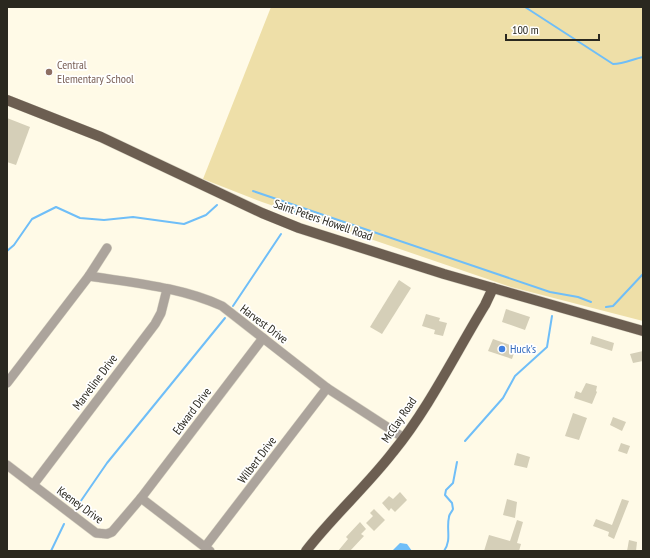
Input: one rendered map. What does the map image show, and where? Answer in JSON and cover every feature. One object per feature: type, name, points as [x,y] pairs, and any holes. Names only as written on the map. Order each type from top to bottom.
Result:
[{"type":"main road","name":"Saint Peters Howell Road","points":[[7,100],[108,140],[262,213],[299,228],[493,288],[538,299],[643,331]]},
{"type":"main road","name":"McClay Road","points":[[306,551],[333,518],[381,466],[404,438],[485,305],[493,288]]},
{"type":"street","points":[[7,383],[89,276],[107,248]]},
{"type":"street","name":"Harvest Drive","points":[[89,276],[167,289],[202,297],[222,306],[327,388],[404,438]]},
{"type":"street","name":"Marveline Drive","points":[[33,485],[155,324],[161,313],[167,289]]},
{"type":"street","name":"Edward Drive","points":[[141,498],[262,338]]},
{"type":"street","name":"Wilbert Drive","points":[[208,549],[327,388]]},
{"type":"street","name":"Keeney Drive","points":[[7,466],[83,525],[96,533],[107,534],[116,529],[141,498]]},
{"type":"street","points":[[141,498],[208,549]]},
{"type":"shaded area","points":[[271,7],[643,7],[643,321],[511,287],[262,202],[203,179]]},
{"type":"water","points":[[400,543],[407,544],[412,551],[392,551]]},
{"type":"building","points":[[7,118],[30,127],[16,165],[7,162]]},
{"type":"building","points":[[399,280],[411,288],[382,334],[370,327]]},
{"type":"building","name":"Huck's","points":[[506,309],[530,317],[525,330],[502,322]]},
{"type":"building","points":[[426,314],[440,318],[439,321],[447,323],[443,336],[434,334],[435,330],[422,326]]},
{"type":"building","points":[[592,336],[614,343],[612,351],[590,344]]},
{"type":"building","name":"Huck's","points":[[493,339],[516,347],[512,359],[488,351]]},
{"type":"building","points":[[643,351],[643,361],[633,363],[630,354]]},
{"type":"building","points":[[586,383],[597,386],[597,392],[592,404],[574,398],[576,391],[581,393]]},
{"type":"building","points":[[573,413],[587,418],[579,440],[565,436]]},
{"type":"building","points":[[613,417],[626,422],[622,431],[610,425]]},
{"type":"building","points":[[621,443],[630,446],[627,454],[618,451]]},
{"type":"building","points":[[517,453],[530,457],[527,468],[514,465]]},
{"type":"building","points":[[400,492],[407,500],[395,512],[391,508],[389,511],[382,503],[389,496],[393,499]]},
{"type":"building","points":[[507,499],[517,502],[515,518],[503,515]]},
{"type":"building","points":[[622,499],[629,501],[614,539],[608,536],[609,532],[593,526],[596,519],[612,525]]},
{"type":"building","points":[[374,509],[385,520],[374,531],[366,523],[373,516],[370,513]]},
{"type":"building","points":[[517,520],[523,522],[517,543],[521,544],[519,551],[484,551],[489,535],[510,541]]},
{"type":"building","points":[[360,522],[366,529],[361,534],[364,536],[350,551],[338,551],[348,539],[346,537]]},
{"type":"building","points":[[629,540],[637,542],[636,551],[627,551]]},
{"type":"waterway","points":[[525,7],[613,64],[643,57]]},
{"type":"waterway","points":[[253,191],[550,292],[578,297],[591,302]]},
{"type":"waterway","points":[[7,251],[14,245],[32,219],[56,207],[80,218],[104,220],[133,217],[184,224],[206,215],[217,205]]},
{"type":"waterway","points":[[295,212],[298,206]]},
{"type":"waterway","points":[[233,306],[281,234]]},
{"type":"waterway","points":[[606,307],[613,306],[643,274]]},
{"type":"waterway","points":[[465,441],[503,398],[515,376],[547,347],[552,316]]},
{"type":"waterway","points":[[76,508],[107,463],[225,318]]},
{"type":"waterway","points":[[444,551],[448,543],[449,516],[453,509],[452,503],[445,495],[446,490],[453,483],[457,462]]},
{"type":"waterway","points":[[51,551],[64,524]]},
{"type":"place","name":"Central Elementary School","points":[[49,72]]},
{"type":"place","name":"Huck's","points":[[502,349]]}]
